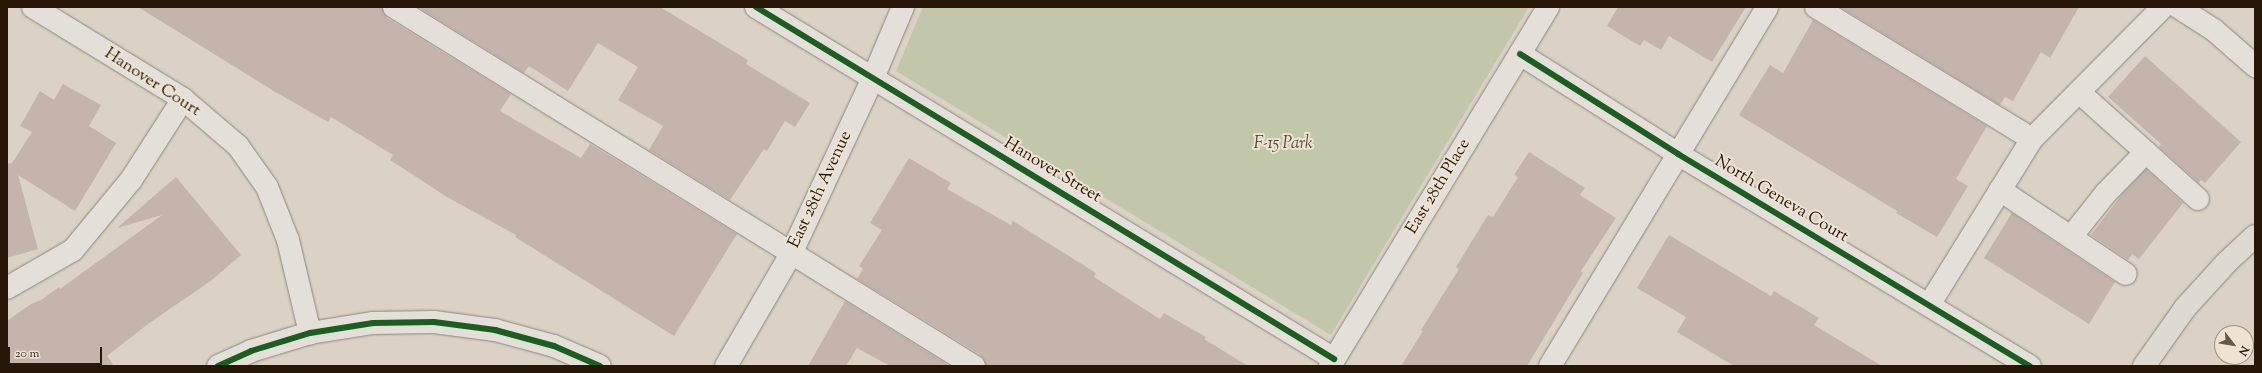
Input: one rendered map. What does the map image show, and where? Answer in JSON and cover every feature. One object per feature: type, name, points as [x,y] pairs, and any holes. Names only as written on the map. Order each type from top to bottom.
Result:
[{"type":"main road","points":[[2144,366],[2185,308],[2226,262],[2255,236]]},
{"type":"street","name":"Hanover Court","points":[[33,7],[183,99],[238,146],[267,187],[288,240],[310,333]]},
{"type":"street","points":[[394,7],[974,366]]},
{"type":"street","name":"Hanover Street","points":[[756,7],[1332,362]]},
{"type":"street","name":"East 28th Avenue","points":[[726,366],[791,254],[873,78],[903,7]]},
{"type":"street","name":"East 28th Place","points":[[1332,362],[1548,7]]},
{"type":"street","points":[[1550,366],[1767,7]]},
{"type":"street","points":[[1816,7],[2032,139]]},
{"type":"street","points":[[1929,305],[2032,139],[2163,7]]},
{"type":"street","points":[[2178,7],[2214,30],[2255,66]]},
{"type":"street","name":"North Geneva Court","points":[[1520,54],[1678,154],[2030,366]]},
{"type":"street","points":[[2079,92],[2198,198]]},
{"type":"street","points":[[7,288],[73,250],[131,180],[183,99]]},
{"type":"street","points":[[2071,237],[2106,193],[2146,152]]},
{"type":"street","points":[[2000,190],[2126,274]]},
{"type":"street","points":[[218,366],[251,351],[310,333],[373,323],[434,322],[495,330],[554,346],[600,366]]},
{"type":"green space","name":"F-15 Park","points":[[923,7],[1529,7],[1331,335],[896,71]]},
{"type":"building","points":[[138,7],[382,7],[387,18],[511,94],[500,111],[581,158],[590,144],[737,234],[674,336],[515,237],[516,235],[447,197],[390,160],[393,155],[331,117],[328,122],[272,90]]},
{"type":"building","points":[[418,7],[660,7],[748,60],[746,64],[810,103],[795,127],[785,121],[767,151],[764,149],[730,200],[649,150],[663,126],[618,100],[638,67],[598,43],[568,91],[529,66],[524,73]]},
{"type":"building","points":[[1618,7],[1746,7],[1712,62],[1669,36],[1661,50],[1644,40],[1640,46],[1607,26]]},
{"type":"building","points":[[1840,7],[2079,7],[2050,58],[2041,52],[2013,101],[2005,97],[2000,105]]},
{"type":"building","points":[[1813,20],[1987,126],[1956,179],[1968,186],[1937,237],[1739,115],[1770,65],[1783,73]]},
{"type":"building","points":[[2145,56],[2241,142],[2205,183],[2201,180],[2199,183],[2159,147],[2161,144],[2108,97]]},
{"type":"building","points":[[63,84],[101,105],[89,126],[116,143],[75,211],[18,175],[38,249],[7,258],[7,164],[12,163],[32,132],[20,126],[40,91],[54,100]]},
{"type":"building","points":[[1529,152],[1585,188],[1580,195],[1616,218],[1581,271],[1583,273],[1527,366],[1401,366],[1423,331],[1421,330],[1459,269],[1456,267],[1488,215],[1493,217],[1518,177],[1514,175]]},
{"type":"building","points":[[909,158],[951,183],[947,189],[1011,225],[1013,221],[1096,273],[1094,277],[1160,319],[1164,313],[1206,337],[1204,339],[1248,366],[986,366],[981,355],[857,279],[863,269],[859,266],[882,230],[870,223]]},
{"type":"building","points":[[2146,169],[2183,203],[2139,259],[2132,254],[2128,260],[2091,235],[2123,193]]},
{"type":"building","points":[[176,177],[241,255],[212,280],[148,324],[107,356],[114,366],[7,366],[7,321],[59,287],[60,289],[162,215],[117,228]]},
{"type":"building","points":[[2012,213],[2115,282],[2089,324],[1984,258]]},
{"type":"building","points":[[1669,235],[1771,296],[1774,291],[1819,318],[1814,325],[1882,366],[1734,366],[1677,332],[1686,317],[1637,288]]},
{"type":"building","points":[[845,301],[950,366],[890,366],[857,348],[846,366],[808,366]]},
{"type":"cycle path","points":[[756,7],[1334,359]]},
{"type":"cycle path","points":[[1520,54],[1678,154],[2030,366]]},
{"type":"cycle path","points":[[218,366],[251,351],[310,333],[373,323],[434,322],[495,330],[554,346],[600,366]]}]
